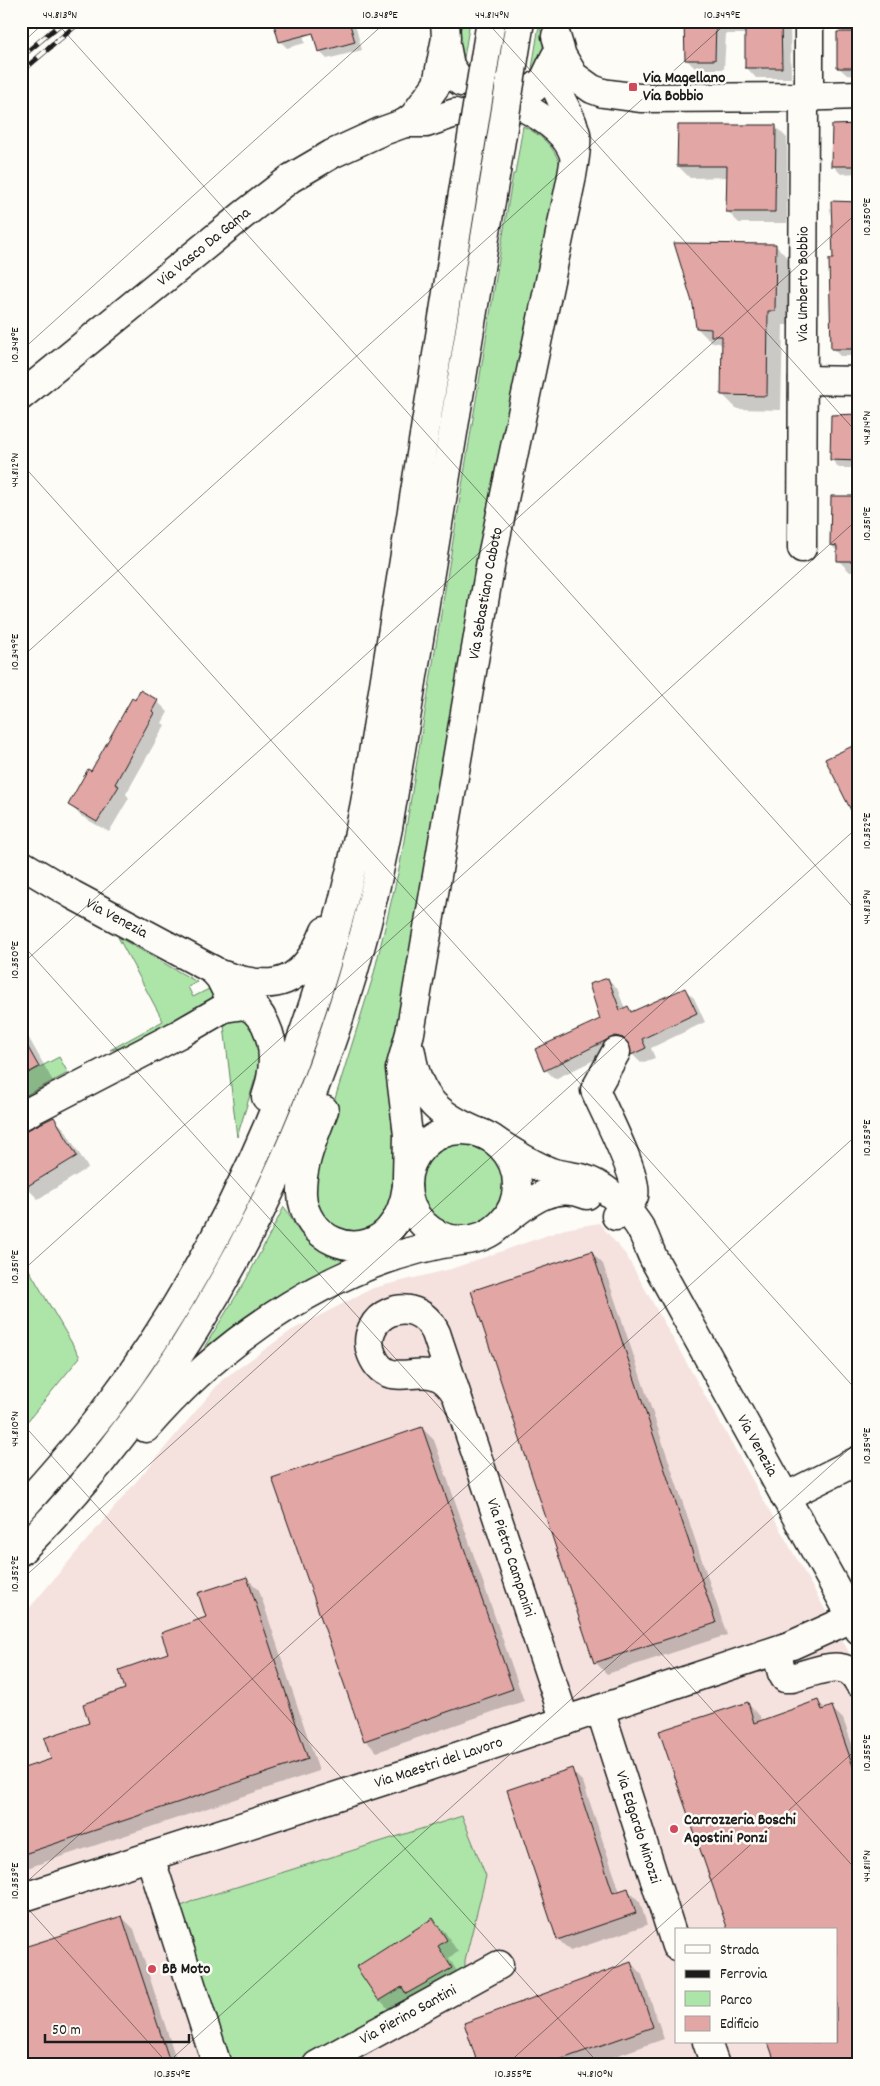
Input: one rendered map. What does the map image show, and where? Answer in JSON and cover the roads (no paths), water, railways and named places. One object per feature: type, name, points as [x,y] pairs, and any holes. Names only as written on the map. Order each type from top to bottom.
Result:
[{"type":"main road","points":[[21,1509],[102,1414],[138,1364],[215,1237],[252,1162],[300,1045],[327,964],[346,892],[372,761],[491,21]]},
{"type":"main road","points":[[407,1181],[403,1206],[388,1231],[372,1240],[353,1245],[333,1242],[314,1228],[306,1214],[302,1196],[304,1167],[342,1056],[361,991],[366,964],[374,896],[403,739],[520,21]]},
{"type":"main road","name":"Via Umberto Bobbio","points":[[802,548],[804,108],[809,87],[809,21]]},
{"type":"main road","points":[[447,27],[446,48],[450,66],[461,82]]},
{"type":"main road","points":[[405,124],[414,116],[435,88],[440,74],[447,27]]},
{"type":"main road","points":[[554,39],[565,62],[578,80],[597,92],[640,98],[859,95]]},
{"type":"main road","points":[[554,39],[544,80],[527,100],[553,126],[571,148],[574,156]]},
{"type":"main road","name":"Via Sebastiano Caboto","points":[[407,1181],[408,1143],[400,1069],[410,1033],[484,600],[571,180],[576,135],[554,82],[554,39]]},
{"type":"main road","name":"Via Vasco Da Gama","points":[[21,396],[279,187],[306,169],[369,136],[405,124],[426,123],[455,113]]},
{"type":"main road","points":[[803,380],[859,381]]},
{"type":"main road","points":[[213,970],[244,981],[266,984],[276,983],[292,976],[311,958],[320,944],[330,915],[352,821],[372,761]]},
{"type":"main road","name":"Via Venezia","points":[[21,864],[73,895],[213,970]]},
{"type":"main road","points":[[23,1550],[99,1463],[134,1418],[177,1356],[235,1257],[278,1172],[311,1096],[339,1019],[374,896]]},
{"type":"main road","points":[[213,970],[220,978],[226,990],[224,1004],[219,1010]]},
{"type":"main road","points":[[182,1294],[199,1249],[240,1160],[267,1094],[273,1071],[274,1051],[269,1033],[261,1018],[238,990],[213,970]]},
{"type":"main road","points":[[21,1116],[179,1034],[219,1010],[230,1006],[244,1005],[254,1010],[261,1018]]},
{"type":"main road","name":"Via Sebastiano Caboto","points":[[410,1033],[416,1074],[424,1094],[435,1107],[449,1117],[487,1136]]},
{"type":"main road","points":[[616,1052],[595,1090],[631,1171],[635,1192],[632,1201],[620,1212]]},
{"type":"main road","name":"Via Venezia","points":[[620,1212],[590,1196],[575,1191],[559,1190],[544,1194],[530,1202],[485,1235],[467,1240],[449,1239],[432,1232],[425,1226],[410,1204],[407,1181],[413,1160],[424,1145],[447,1131],[465,1130],[487,1136],[522,1158],[544,1169],[593,1183],[606,1190],[620,1212],[634,1240],[655,1261],[856,1624]]},
{"type":"main road","name":"Via Venezia","points":[[487,1136],[510,1158],[517,1175],[518,1184],[514,1202],[500,1225]]},
{"type":"main road","points":[[23,1550],[91,1491],[191,1379],[250,1332],[300,1300],[368,1267],[430,1246],[467,1240]]},
{"type":"main road","name":"Via Pietro Campanini","points":[[457,1396],[565,1721]]},
{"type":"main road","points":[[785,1497],[859,1460]]},
{"type":"main road","name":"Via Maestri del Lavoro","points":[[21,1898],[856,1624]]},
{"type":"main road","points":[[776,1650],[785,1678],[792,1678],[839,1666],[848,1670],[859,1683]]},
{"type":"main road","name":"Via Edgardo Minozzi","points":[[600,1709],[675,1943]]},
{"type":"main road","points":[[150,1857],[216,2065]]},
{"type":"main road","name":"Via Pierino Santini","points":[[317,2065],[498,1965]]},
{"type":"main road","points":[[708,2044],[714,2065]]},
{"type":"railway","points":[[21,57],[64,21]]},
{"type":"railway","points":[[21,72],[81,21]]},
{"type":"place","name":"Via Magellano Via Bobbio","points":[[633,87]]},
{"type":"place","name":"Carrozzeria Boschi Agostini Ponzi","points":[[674,1829]]},
{"type":"place","name":"BB Moto","points":[[152,1969]]}]
